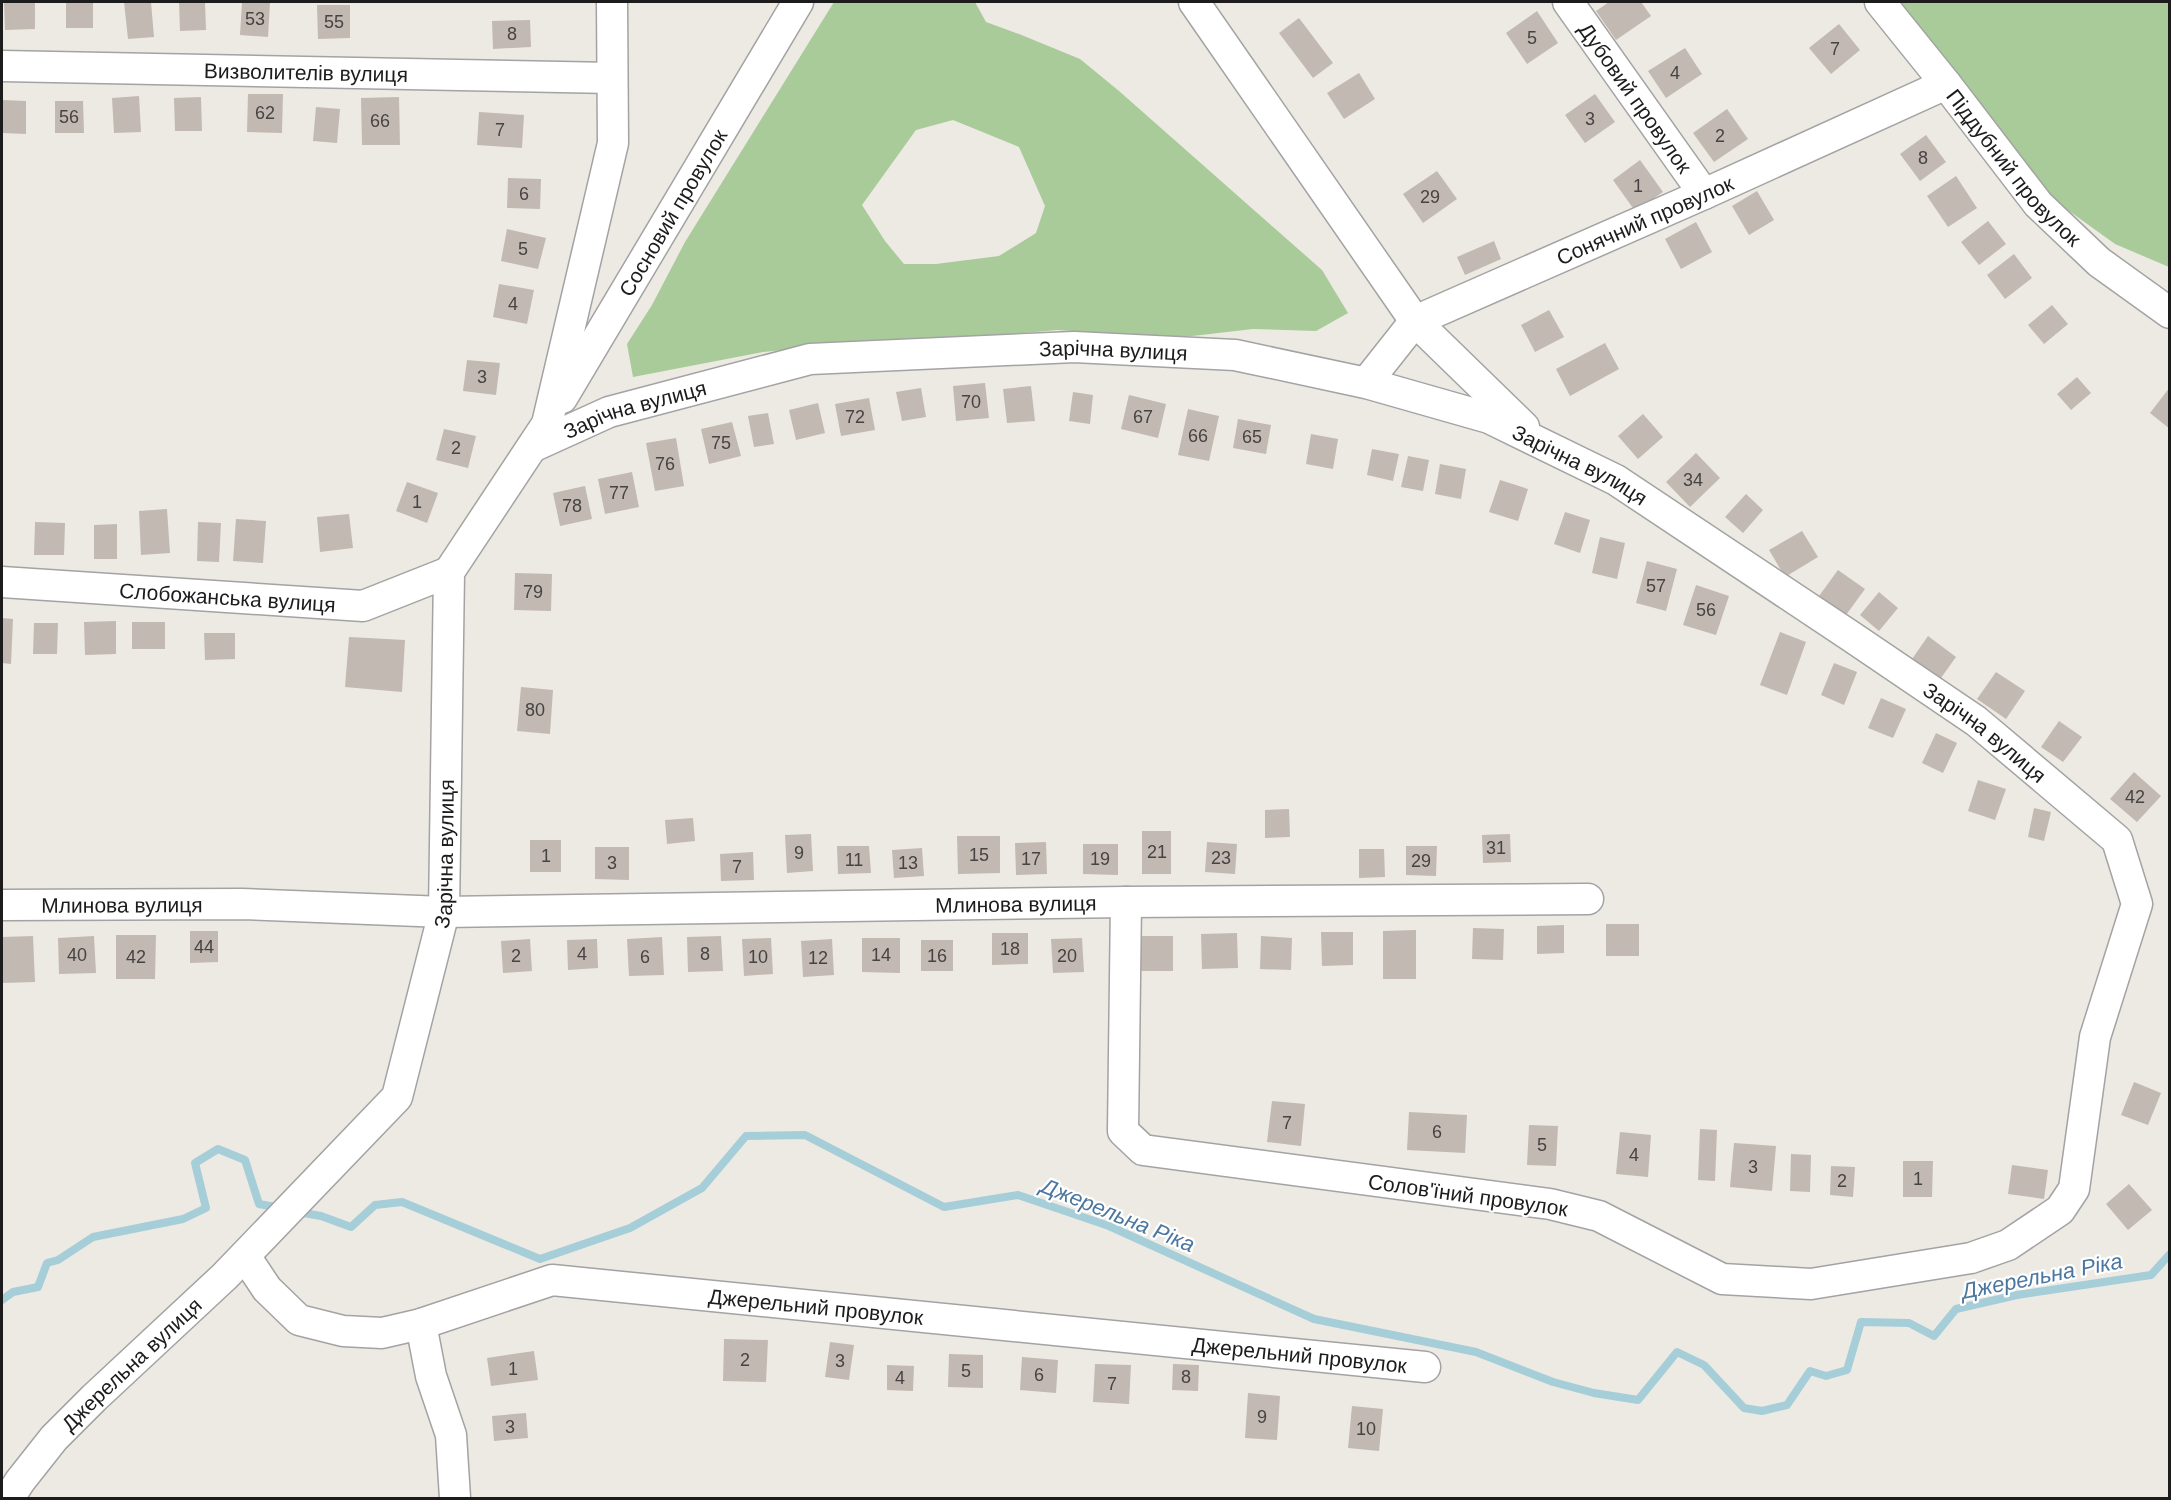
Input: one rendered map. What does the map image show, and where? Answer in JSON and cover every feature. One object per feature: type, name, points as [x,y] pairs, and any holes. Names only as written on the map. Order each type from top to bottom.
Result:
[{"type":"street","name":"Зарічна вулиця","points":[[252,1247],[397,1097],[444,912],[449,572],[539,435],[613,143],[612,2]]},
{"type":"street","name":"Сосновий провулок","points":[[539,435],[798,2]]},
{"type":"street","points":[[1194,2],[1415,321],[1541,443]]},
{"type":"street","name":"Дубовий провулок","points":[[1568,2],[1704,194]]},
{"type":"street","name":"Піддубний провулок","points":[[1880,2],[2038,204],[2099,262],[2169,313]]},
{"type":"street","name":"Визволителів вулиця","points":[[2,66],[612,78]]},
{"type":"street","name":"Сонячний провулок","points":[[1366,383],[1415,321],[1704,194],[1946,84]]},
{"type":"street","name":"Зарічна вулиця","points":[[539,435],[609,412],[810,359],[1074,346],[1235,355],[1366,383],[1489,418],[1616,480],[1976,721],[2117,840],[2137,904],[2095,1037],[2074,1189],[2060,1210],[2027,1233]]},
{"type":"street","name":"Слобожанська вулиця","points":[[2,582],[363,606],[449,572]]},
{"type":"street","name":"Млинова вулиця","points":[[2,905],[242,904],[444,912],[1126,902],[1588,899]]},
{"type":"street","name":"Солов'їний провулок","points":[[1126,902],[1124,1131],[1143,1150],[1550,1204],[1599,1216],[1722,1279],[1812,1284],[1971,1258],[2008,1245],[2027,1233]]},
{"type":"street","name":"Джерельний провулок","points":[[252,1247],[267,1290],[299,1320],[342,1331],[382,1333],[422,1324],[552,1280],[1425,1367]]},
{"type":"street","name":"Джерельна вулиця","points":[[9,1498],[20,1480],[54,1438],[252,1247]]},
{"type":"street","points":[[422,1324],[431,1376],[451,1435],[455,1498]]},
{"type":"green space","points":[[834,2],[975,2],[986,22],[1080,59],[1119,91],[1322,270],[1348,313],[1316,331],[1253,329],[1175,338],[1057,330],[933,341],[856,343],[763,352],[633,377],[627,344],[652,305],[685,242]],"holes":[[[953,120],[1019,147],[1045,206],[1036,233],[999,256],[936,264],[904,264],[885,241],[862,205],[916,130]]]},
{"type":"green space","points":[[1893,2],[2169,2],[2169,267],[2115,244],[2040,190]]},
{"type":"building","points":[[4,2],[35,2],[35,29],[5,30]]},
{"type":"building","points":[[66,2],[93,2],[93,28],[66,28]]},
{"type":"building","points":[[124,2],[151,2],[154,37],[128,39]]},
{"type":"building","points":[[179,2],[205,2],[206,30],[180,31]]},
{"type":"building","points":[[242,2],[270,3],[268,37],[240,35]]},
{"type":"building","points":[[1609,2],[1641,2],[1651,16],[1616,40],[1596,11]]},
{"type":"building","points":[[317,5],[350,5],[350,38],[318,39]]},
{"type":"building","points":[[1537,11],[1558,43],[1527,64],[1506,33]]},
{"type":"building","points":[[1299,18],[1333,63],[1313,78],[1279,33]]},
{"type":"building","points":[[530,20],[531,47],[493,49],[492,21]]},
{"type":"building","points":[[1839,24],[1860,50],[1831,74],[1809,48]]},
{"type":"building","points":[[1685,48],[1702,74],[1666,98],[1648,71]]},
{"type":"building","points":[[1359,73],[1375,99],[1344,119],[1327,93]]},
{"type":"building","points":[[248,94],[283,94],[282,133],[247,132]]},
{"type":"building","points":[[1595,94],[1615,122],[1585,143],[1565,115]]},
{"type":"building","points":[[139,96],[141,132],[114,133],[112,98]]},
{"type":"building","points":[[201,97],[202,131],[175,131],[174,98]]},
{"type":"building","points":[[399,97],[400,145],[362,145],[361,98]]},
{"type":"building","points":[[2,100],[26,101],[26,134],[2,133]]},
{"type":"building","points":[[55,101],[83,101],[84,133],[55,133]]},
{"type":"building","points":[[316,107],[340,109],[337,143],[313,141]]},
{"type":"building","points":[[1727,109],[1748,139],[1714,162],[1693,133]]},
{"type":"building","points":[[479,112],[524,115],[522,148],[477,145]]},
{"type":"building","points":[[1926,135],[1946,162],[1920,181],[1900,154]]},
{"type":"building","points":[[1640,160],[1663,192],[1635,211],[1613,180]]},
{"type":"building","points":[[1437,171],[1457,199],[1423,223],[1403,194]]},
{"type":"building","points":[[1956,176],[1977,208],[1948,227],[1927,196]]},
{"type":"building","points":[[508,178],[541,179],[540,209],[507,208]]},
{"type":"building","points":[[1757,191],[1774,220],[1749,235],[1732,206]]},
{"type":"building","points":[[1988,221],[2006,244],[1979,265],[1961,242]]},
{"type":"building","points":[[1696,222],[1712,252],[1681,269],[1665,239]]},
{"type":"building","points":[[507,229],[546,238],[538,269],[501,261]]},
{"type":"building","points":[[1494,241],[1501,259],[1465,275],[1457,257]]},
{"type":"building","points":[[2014,254],[2032,278],[2005,299],[1987,275]]},
{"type":"building","points":[[499,284],[534,290],[527,324],[493,317]]},
{"type":"building","points":[[2052,305],[2068,324],[2044,344],[2028,325]]},
{"type":"building","points":[[1549,310],[1564,337],[1535,352],[1521,325]]},
{"type":"building","points":[[1605,343],[1619,369],[1570,396],[1556,369]]},
{"type":"building","points":[[467,360],[500,363],[496,395],[463,391]]},
{"type":"building","points":[[2077,377],[2091,393],[2071,410],[2057,394]]},
{"type":"building","points":[[985,383],[989,418],[956,421],[953,386]]},
{"type":"building","points":[[1031,386],[1035,421],[1007,423],[1003,389]]},
{"type":"building","points":[[2170,387],[2170,429],[2150,413]]},
{"type":"building","points":[[921,388],[926,417],[902,421],[896,392]]},
{"type":"building","points":[[1073,392],[1093,395],[1090,424],[1069,421]]},
{"type":"building","points":[[1129,395],[1166,404],[1158,438],[1121,429]]},
{"type":"building","points":[[869,398],[875,430],[841,436],[835,404]]},
{"type":"building","points":[[818,403],[825,433],[796,440],[789,410]]},
{"type":"building","points":[[1188,409],[1219,416],[1209,461],[1178,455]]},
{"type":"building","points":[[768,413],[774,444],[754,447],[748,416]]},
{"type":"building","points":[[1643,414],[1663,437],[1638,459],[1618,436]]},
{"type":"building","points":[[1238,419],[1271,425],[1266,454],[1233,448]]},
{"type":"building","points":[[732,422],[741,456],[709,464],[701,429]]},
{"type":"building","points":[[444,429],[476,436],[468,468],[436,460]]},
{"type":"building","points":[[1311,434],[1338,439],[1333,469],[1306,464]]},
{"type":"building","points":[[676,438],[684,486],[655,491],[646,443]]},
{"type":"building","points":[[1372,449],[1399,454],[1393,481],[1367,475]]},
{"type":"building","points":[[1696,453],[1720,478],[1690,507],[1666,482]]},
{"type":"building","points":[[1408,456],[1429,460],[1423,491],[1401,487]]},
{"type":"building","points":[[1440,464],[1466,469],[1461,499],[1435,494]]},
{"type":"building","points":[[632,472],[639,507],[605,514],[598,479]]},
{"type":"building","points":[[1500,480],[1528,489],[1518,521],[1489,512]]},
{"type":"building","points":[[407,482],[438,493],[427,523],[396,511]]},
{"type":"building","points":[[585,486],[592,519],[560,526],[553,493]]},
{"type":"building","points":[[1746,494],[1763,510],[1743,533],[1725,517]]},
{"type":"building","points":[[167,509],[170,553],[141,555],[139,511]]},
{"type":"building","points":[[1565,512],[1590,520],[1580,553],[1554,544]]},
{"type":"building","points":[[349,514],[353,548],[320,552],[317,517]]},
{"type":"building","points":[[236,519],[266,521],[263,563],[233,561]]},
{"type":"building","points":[[35,522],[65,523],[64,555],[34,555]]},
{"type":"building","points":[[198,522],[221,523],[219,562],[197,561]]},
{"type":"building","points":[[117,524],[117,559],[94,559],[94,525]]},
{"type":"building","points":[[1802,531],[1818,557],[1785,577],[1769,550]]},
{"type":"building","points":[[1600,537],[1625,543],[1617,579],[1592,573]]},
{"type":"building","points":[[1647,561],[1677,569],[1666,611],[1636,603]]},
{"type":"building","points":[[1838,570],[1865,589],[1846,615],[1819,596]]},
{"type":"building","points":[[515,573],[552,574],[551,611],[514,610]]},
{"type":"building","points":[[1696,585],[1729,596],[1716,635],[1683,625]]},
{"type":"building","points":[[1879,592],[1898,608],[1879,631],[1860,615]]},
{"type":"building","points":[[2,618],[13,619],[11,664],[2,663]]},
{"type":"building","points":[[116,621],[116,654],[85,655],[84,622]]},
{"type":"building","points":[[132,622],[165,622],[165,649],[132,649]]},
{"type":"building","points":[[34,623],[58,623],[57,654],[33,654]]},
{"type":"building","points":[[1780,632],[1806,642],[1787,695],[1760,685]]},
{"type":"building","points":[[204,633],[235,633],[235,659],[205,660]]},
{"type":"building","points":[[1928,636],[1956,657],[1938,682],[1910,662]]},
{"type":"building","points":[[349,637],[405,640],[402,692],[345,687]]},
{"type":"building","points":[[1834,663],[1857,672],[1844,705],[1821,695]]},
{"type":"building","points":[[1996,672],[2025,691],[2006,719],[1977,699]]},
{"type":"building","points":[[521,687],[553,690],[550,734],[517,731]]},
{"type":"building","points":[[1881,698],[1906,709],[1893,738],[1868,728]]},
{"type":"building","points":[[2059,721],[2082,737],[2063,762],[2041,747]]},
{"type":"building","points":[[1936,733],[1957,743],[1943,773],[1922,763]]},
{"type":"building","points":[[2134,772],[2161,796],[2137,822],[2110,799]]},
{"type":"building","points":[[1978,780],[2006,789],[1995,820],[1968,811]]},
{"type":"building","points":[[2034,808],[2051,812],[2044,841],[2028,837]]},
{"type":"building","points":[[1289,809],[1290,837],[1265,838],[1265,810]]},
{"type":"building","points":[[693,818],[695,841],[667,844],[665,820]]},
{"type":"building","points":[[1142,831],[1171,831],[1171,874],[1142,874]]},
{"type":"building","points":[[811,834],[813,871],[787,873],[785,835]]},
{"type":"building","points":[[1510,834],[1511,862],[1483,863],[1482,835]]},
{"type":"building","points":[[957,836],[1000,836],[1000,873],[958,874]]},
{"type":"building","points":[[530,840],[561,840],[561,872],[530,872]]},
{"type":"building","points":[[1046,842],[1047,874],[1016,875],[1015,843]]},
{"type":"building","points":[[1207,842],[1237,844],[1235,874],[1205,872]]},
{"type":"building","points":[[1083,844],[1118,844],[1118,875],[1083,874]]},
{"type":"building","points":[[837,846],[869,846],[871,873],[838,874]]},
{"type":"building","points":[[1406,846],[1437,846],[1436,876],[1406,875]]},
{"type":"building","points":[[595,847],[629,847],[629,880],[595,879]]},
{"type":"building","points":[[922,848],[924,876],[894,878],[892,850]]},
{"type":"building","points":[[1359,849],[1384,849],[1385,877],[1359,878]]},
{"type":"building","points":[[753,852],[754,880],[721,881],[720,854]]},
{"type":"building","points":[[1606,924],[1639,924],[1639,956],[1606,956]]},
{"type":"building","points":[[1564,925],[1564,953],[1537,954],[1537,926]]},
{"type":"building","points":[[1473,928],[1504,929],[1503,960],[1472,959]]},
{"type":"building","points":[[1416,930],[1416,979],[1383,979],[1383,931]]},
{"type":"building","points":[[190,931],[218,931],[218,962],[190,963]]},
{"type":"building","points":[[1321,932],[1353,932],[1353,965],[1322,966]]},
{"type":"building","points":[[992,933],[1028,933],[1028,964],[992,965]]},
{"type":"building","points":[[1237,933],[1238,968],[1202,969],[1201,934]]},
{"type":"building","points":[[116,935],[156,935],[155,979],[116,979]]},
{"type":"building","points":[[33,936],[35,982],[2,983],[2,937]]},
{"type":"building","points":[[94,936],[96,973],[59,974],[58,938]]},
{"type":"building","points":[[721,936],[723,971],[688,972],[687,937]]},
{"type":"building","points":[[1141,936],[1173,936],[1173,971],[1141,971]]},
{"type":"building","points":[[1261,936],[1292,938],[1291,970],[1260,969]]},
{"type":"building","points":[[662,937],[664,975],[629,976],[627,939]]},
{"type":"building","points":[[771,938],[773,974],[744,976],[742,939]]},
{"type":"building","points":[[862,938],[900,938],[900,973],[862,972]]},
{"type":"building","points":[[1082,938],[1084,972],[1053,973],[1051,939]]},
{"type":"building","points":[[530,939],[532,971],[503,973],[501,941]]},
{"type":"building","points":[[597,939],[598,968],[568,970],[567,940]]},
{"type":"building","points":[[832,939],[834,975],[803,977],[801,941]]},
{"type":"building","points":[[921,940],[953,940],[953,971],[921,971]]},
{"type":"building","points":[[2134,1082],[2161,1093],[2148,1125],[2121,1115]]},
{"type":"building","points":[[1272,1101],[1305,1104],[1301,1146],[1267,1142]]},
{"type":"building","points":[[1409,1112],[1467,1115],[1465,1153],[1407,1150]]},
{"type":"building","points":[[1529,1125],[1558,1126],[1556,1166],[1527,1165]]},
{"type":"building","points":[[1700,1129],[1717,1130],[1715,1181],[1698,1180]]},
{"type":"building","points":[[1620,1132],[1651,1135],[1648,1177],[1616,1174]]},
{"type":"building","points":[[1734,1143],[1776,1146],[1772,1191],[1730,1187]]},
{"type":"building","points":[[1791,1154],[1811,1155],[1810,1192],[1790,1191]]},
{"type":"building","points":[[1903,1161],[1933,1161],[1932,1197],[1903,1197]]},
{"type":"building","points":[[2012,1165],[2048,1170],[2044,1199],[2008,1194]]},
{"type":"building","points":[[1831,1166],[1855,1167],[1853,1197],[1830,1195]]},
{"type":"building","points":[[2129,1184],[2152,1210],[2128,1230],[2106,1204]]},
{"type":"building","points":[[724,1339],[768,1340],[766,1382],[723,1381]]},
{"type":"building","points":[[830,1342],[854,1345],[849,1380],[825,1377]]},
{"type":"building","points":[[534,1351],[538,1380],[491,1386],[487,1358]]},
{"type":"building","points":[[949,1354],[983,1355],[983,1388],[948,1387]]},
{"type":"building","points":[[1022,1357],[1058,1360],[1056,1393],[1020,1390]]},
{"type":"building","points":[[1095,1364],[1131,1365],[1129,1404],[1093,1402]]},
{"type":"building","points":[[1173,1364],[1199,1365],[1198,1391],[1172,1390]]},
{"type":"building","points":[[887,1365],[914,1366],[913,1391],[887,1390]]},
{"type":"building","points":[[1248,1393],[1280,1396],[1277,1440],[1245,1438]]},
{"type":"building","points":[[1352,1406],[1383,1409],[1379,1451],[1348,1448]]},
{"type":"building","points":[[526,1413],[528,1438],[494,1441],[492,1416]]},
{"type":"waterway","name":"Джерельна Ріка","points":[[298,1212],[321,1216],[351,1227],[375,1205],[402,1202],[540,1259],[630,1228],[702,1188],[746,1136],[805,1135],[944,1207],[1018,1195],[1109,1226],[1314,1319],[1476,1352],[1553,1382],[1594,1393],[1638,1400],[1677,1352],[1704,1365],[1744,1408],[1762,1411],[1787,1405],[1810,1371],[1826,1376],[1847,1370],[1861,1322],[1909,1323],[1934,1336],[1956,1309],[2017,1295],[2151,1275],[2170,1254]]},
{"type":"waterway","name":"Джерельна Ріка","points":[[2,1300],[13,1292],[38,1287],[47,1263],[58,1260],[93,1237],[183,1219],[206,1208],[195,1163],[218,1149],[245,1160],[259,1204],[281,1208]]}]
